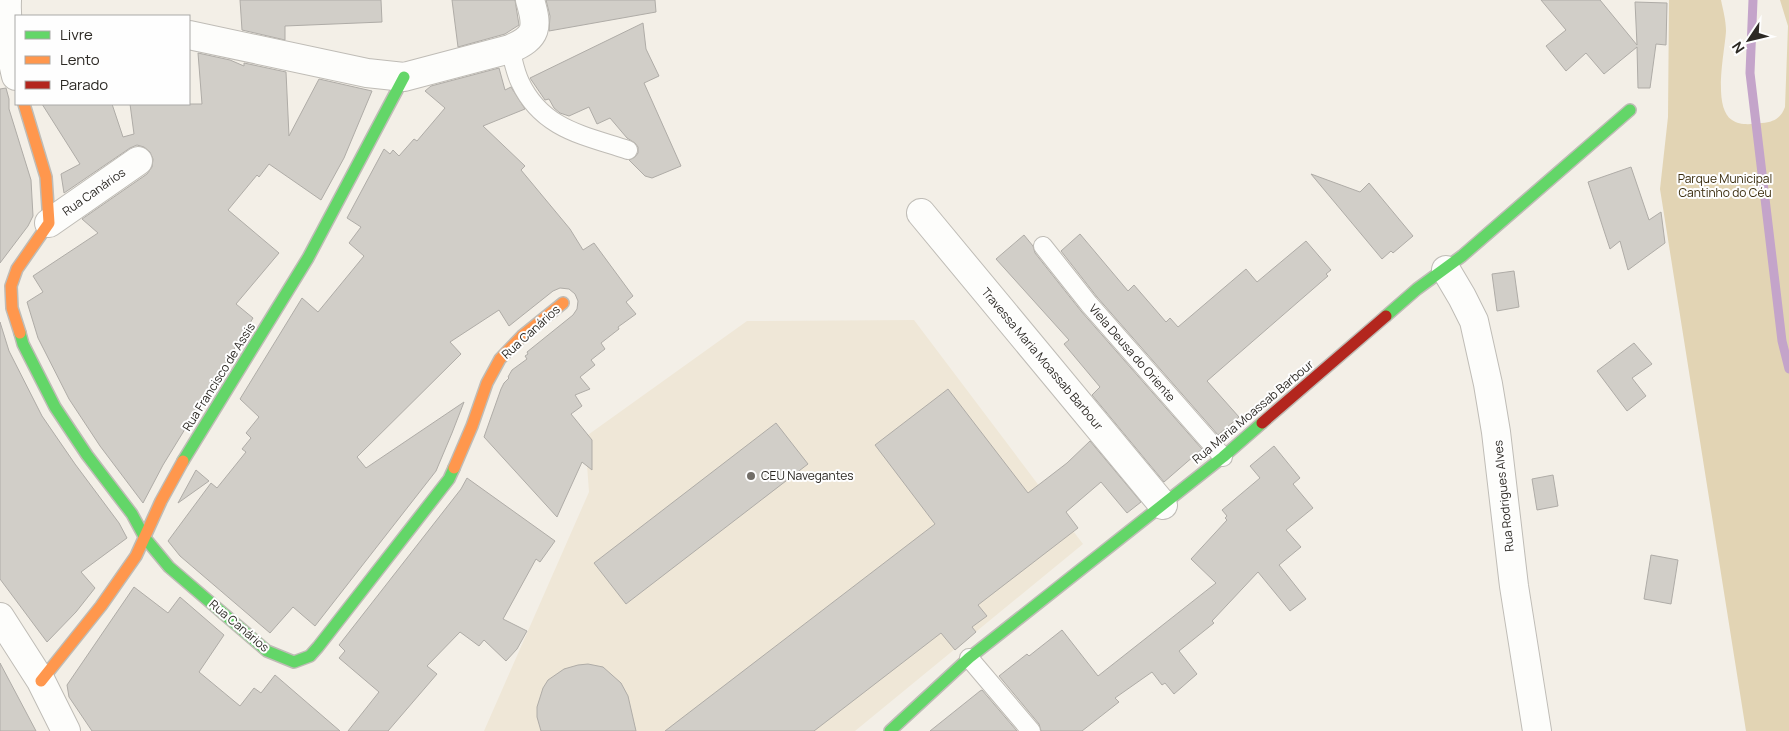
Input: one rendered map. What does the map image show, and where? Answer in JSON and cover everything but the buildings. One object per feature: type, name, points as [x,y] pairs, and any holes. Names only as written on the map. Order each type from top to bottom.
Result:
[{"type":"street","points":[[7,0],[6,19],[15,71]]},
{"type":"street","points":[[190,35],[367,73],[404,77],[510,48],[525,41],[536,28],[530,0]]},
{"type":"street","name":"Rua Francisco de Assis","points":[[41,681],[116,586],[136,556],[176,473],[308,258],[404,77]]},
{"type":"street","name":"Rua Canários","points":[[24,105],[46,177],[49,223]]},
{"type":"street","name":"Rua Maria Moassab Barbour","points":[[890,731],[969,658],[1223,457],[1417,289],[1446,270],[1630,110]]},
{"type":"street","name":"Rua Canários","points":[[138,161],[49,223],[18,269],[10,286],[12,308],[23,344],[55,407],[87,455],[132,514],[145,538],[169,567],[267,651],[287,660],[294,662],[302,660],[310,656],[318,647],[449,478],[461,456],[483,392],[501,358],[518,341],[564,303]]},
{"type":"street","name":"Travessa Maria Moassab Barbour","points":[[921,212],[1163,505]]},
{"type":"street","name":"Rua Rodrigues Alves","points":[[1446,270],[1474,321],[1488,384],[1496,432],[1514,586],[1537,731]]},
{"type":"street","points":[[0,616],[41,681],[66,731]]},
{"type":"lane","points":[[510,48],[519,81],[537,109],[549,119],[565,128],[628,150]]},
{"type":"lane","name":"Viela Deusa do Oriente","points":[[1043,246],[1089,304],[1223,457]]},
{"type":"lane","points":[[969,658],[1030,731]]},
{"type":"shaded area","points":[[914,320],[1083,544],[855,731],[484,731],[589,492],[585,437],[747,321]]},
{"type":"green space","name":"Parque Municipal Cantinho do Céu","points":[[1669,0],[1721,0],[1726,31],[1721,78],[1722,103],[1726,113],[1732,120],[1747,124],[1773,120],[1779,117],[1785,107],[1788,26],[1780,0],[1789,0],[1789,731],[1746,731],[1660,189],[1668,117]]},
{"type":"waterway","points":[[1753,0],[1750,73],[1782,341],[1789,369]]},
{"type":"traffic: fast","points":[[183,461],[308,258],[404,77]]},
{"type":"traffic: fast","points":[[1386,316],[1417,289],[1462,256],[1630,110]]},
{"type":"traffic: fast","points":[[20,333],[23,344],[55,407],[87,455],[132,514],[145,538],[169,567],[267,651],[294,662],[310,656],[318,647],[449,479],[454,468]]},
{"type":"traffic: fast","points":[[890,731],[969,658],[1223,457],[1262,423]]},
{"type":"traffic: slow","points":[[20,333],[12,308],[11,286],[17,269],[49,223],[46,177],[24,105]]},
{"type":"traffic: slow","points":[[454,468],[472,426],[487,383],[500,359],[522,336],[563,303]]},
{"type":"traffic: slow","points":[[41,681],[101,606],[136,556],[161,501],[183,461]]},
{"type":"traffic: jam","points":[[1262,423],[1386,316]]},
{"type":"place","name":"CEU Navegantes","points":[[751,476]]}]
